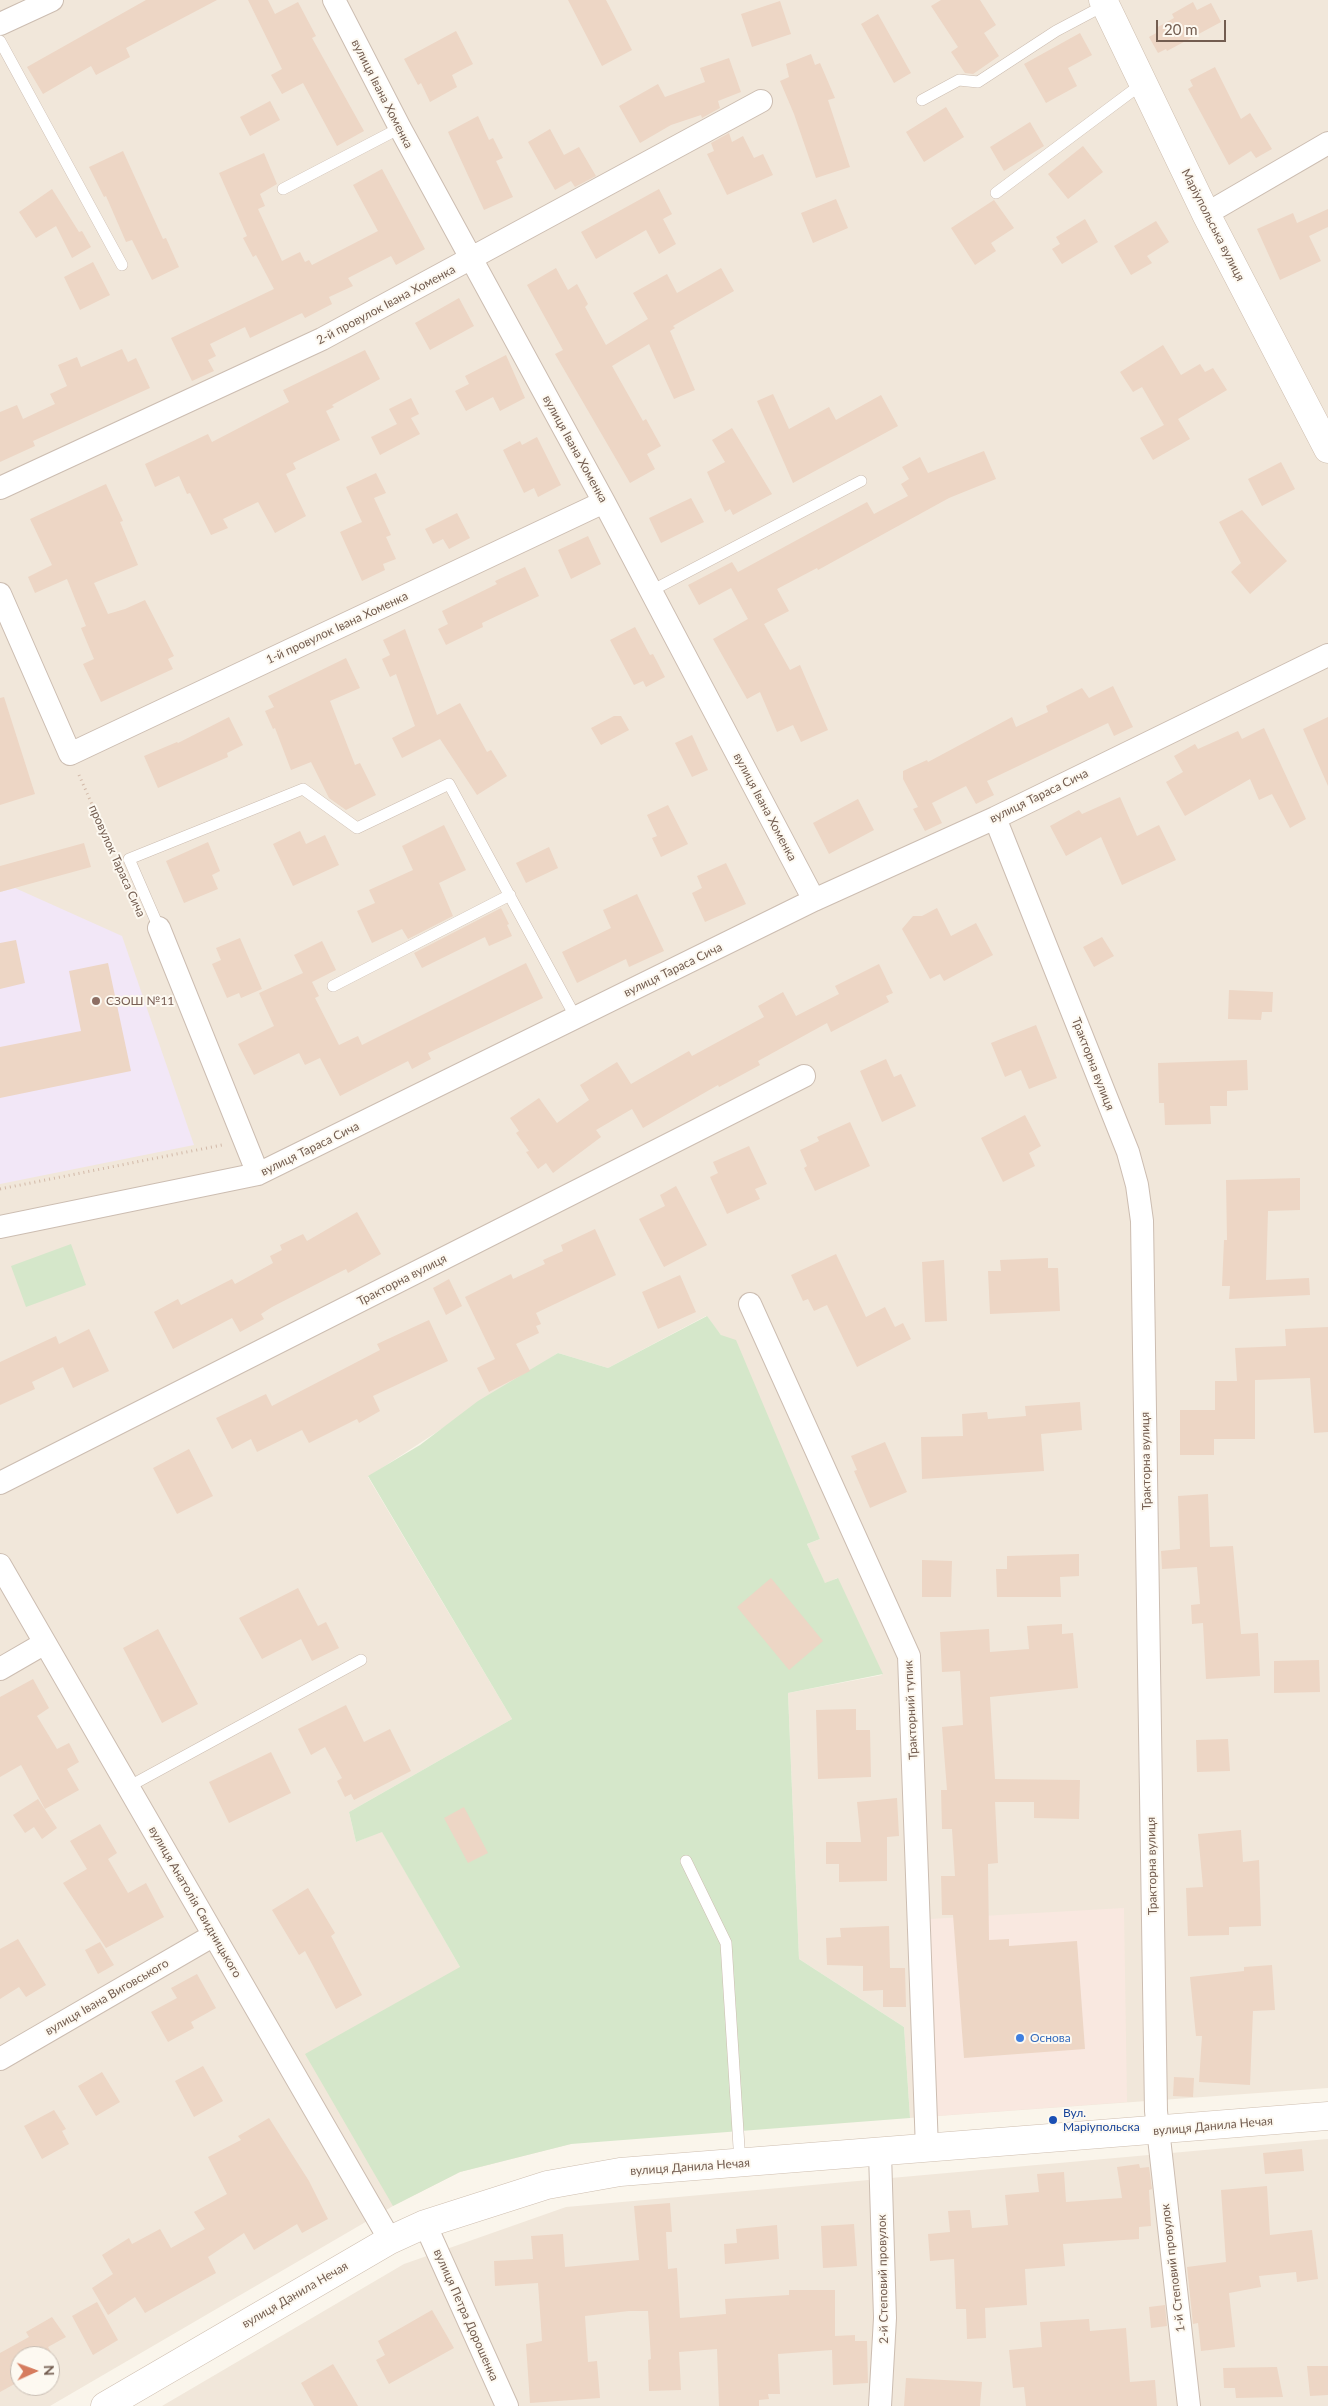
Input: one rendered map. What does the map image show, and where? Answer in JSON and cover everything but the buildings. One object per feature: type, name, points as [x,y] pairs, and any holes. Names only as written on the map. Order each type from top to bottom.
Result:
[{"type":"main road","name":"Маріупольська вулиця","points":[[1104,2],[1206,214],[1328,448]]},
{"type":"main road","name":"вулиця Данила Нечая","points":[[105,2406],[390,2240],[425,2224],[547,2185],[620,2172],[880,2153],[1328,2116]]},
{"type":"street","points":[[0,24],[52,0]]},
{"type":"street","name":"вулиця Івана Хоменка","points":[[334,0],[400,128],[604,502],[814,900]]},
{"type":"street","name":"2-й провулок Івана Хоменка","points":[[0,488],[322,339],[761,101]]},
{"type":"street","points":[[1206,214],[1328,143]]},
{"type":"street","name":"1-й провулок Івана Хоменка","points":[[70,754],[604,502]]},
{"type":"street","points":[[0,594],[70,754]]},
{"type":"street","name":"вулиця Тараса Сича","points":[[0,1228],[258,1174],[814,900],[995,818],[1328,655]]},
{"type":"street","name":"Тракторна вулиця","points":[[995,818],[1128,1152],[1137,1185],[1142,1221],[1157,2131]]},
{"type":"street","name":"провулок Тараса Сича","points":[[158,928],[258,1174]]},
{"type":"street","name":"Тракторна вулиця","points":[[0,1484],[804,1076]]},
{"type":"street","name":"Тракторний тупик","points":[[750,1304],[909,1656],[927,2149]]},
{"type":"street","name":"вулиця Анатолія Свидницького","points":[[0,1565],[390,2240]]},
{"type":"street","points":[[0,1669],[45,1643]]},
{"type":"street","name":"вулиця Івана Виговського","points":[[0,2059],[214,1936]]},
{"type":"street","name":"1-й Степовий провулок","points":[[1157,2131],[1189,2406]]},
{"type":"street","name":"2-й Степовий провулок","points":[[880,2153],[885,2318],[880,2406]]},
{"type":"street","name":"вулиця Петра Дорошенка","points":[[425,2224],[507,2406]]},
{"type":"lane","points":[[922,100],[959,80],[978,82],[1104,2]]},
{"type":"lane","points":[[0,41],[122,265]]},
{"type":"lane","points":[[996,193],[1143,83]]},
{"type":"lane","points":[[283,189],[400,128]]},
{"type":"lane","points":[[651,591],[861,480]]},
{"type":"lane","points":[[158,928],[129,859],[303,789],[357,828],[449,784],[576,1018]]},
{"type":"lane","points":[[334,986],[510,895]]},
{"type":"lane","points":[[128,1787],[361,1660]]},
{"type":"lane","points":[[686,1861],[726,1942],[740,2163]]},
{"type":"path","name":"провулок Тараса Сича","points":[[70,754],[114,855]]},
{"type":"path","points":[[0,1189],[245,1141]]},
{"type":"shaded area","points":[[0,0],[1328,0],[1328,2088],[910,2118],[904,2027],[799,1959],[788,1693],[882,1675],[837,1578],[825,1584],[807,1544],[820,1539],[721,1335],[706,1316],[608,1368],[558,1353],[368,1477],[512,1719],[349,1812],[356,1842],[382,1831],[460,1967],[571,2144],[460,2172],[393,2206],[50,2406],[0,2406]]},
{"type":"shaded area","points":[[15,888],[122,936],[194,1145],[0,1184],[0,892]]},
{"type":"shaded area","points":[[1124,1908],[1127,2102],[936,2116],[930,1919]]},
{"type":"shaded area","points":[[1328,2139],[1328,2406],[162,2406],[404,2264],[566,2207]]},
{"type":"green space","points":[[71,1244],[86,1285],[26,1307],[11,1266]]},
{"type":"green space","points":[[707,1316],[721,1335],[736,1340],[820,1539],[807,1544],[825,1583],[838,1578],[883,1674],[788,1693],[799,1959],[904,2027],[910,2118],[571,2144],[460,2172],[393,2206],[305,2054],[460,1967],[382,1832],[356,1842],[349,1812],[512,1719],[368,1476],[420,1445],[478,1401],[558,1353],[608,1368]]},
{"type":"place","name":"СЗОШ №11","points":[[96,1001]]},
{"type":"place","name":"Основа","points":[[1020,2038]]},
{"type":"place","name":"Вул. Маріупольска","points":[[1053,2120]]}]
